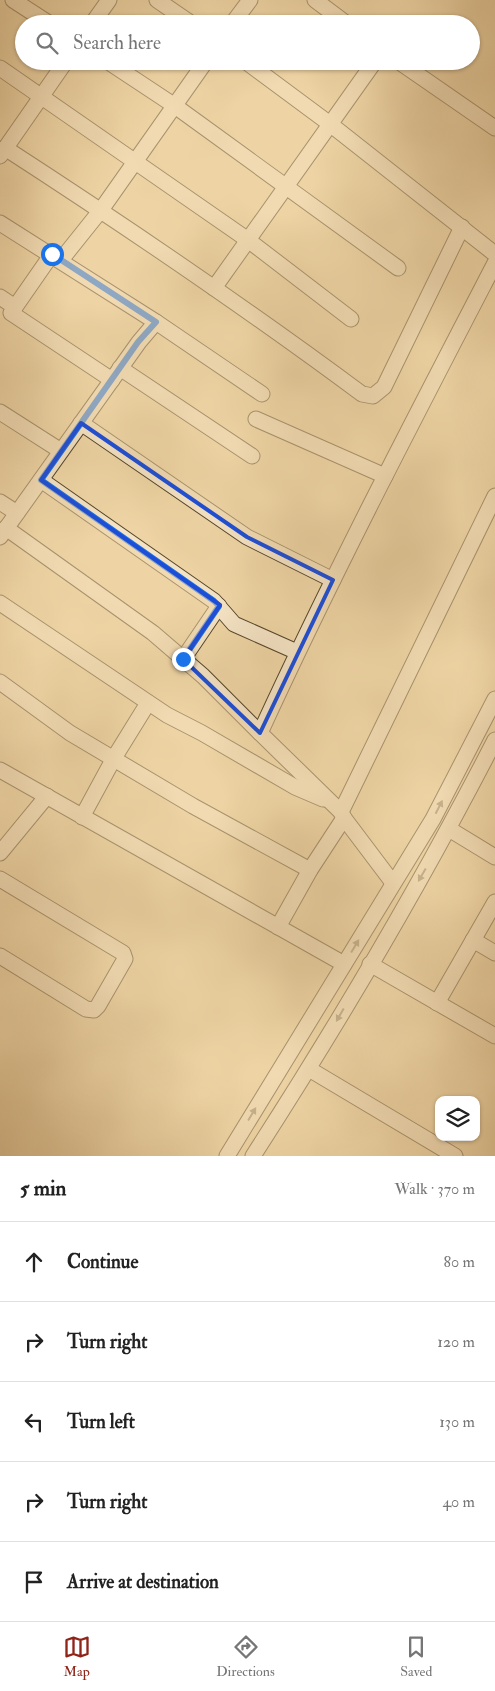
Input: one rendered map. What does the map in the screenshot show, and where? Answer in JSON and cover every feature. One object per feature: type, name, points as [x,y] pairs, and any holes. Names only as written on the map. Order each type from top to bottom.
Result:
[{"type":"street","points":[[13,0],[36,15]]},
{"type":"street","points":[[98,15],[109,0]]},
{"type":"street","points":[[157,0],[179,15]]},
{"type":"street","points":[[239,15],[250,0]]},
{"type":"street","points":[[315,0],[336,15]]},
{"type":"street","points":[[0,68],[248,240],[351,319]]},
{"type":"street","points":[[60,70],[3,152],[101,210],[362,394],[373,396],[384,387],[462,226]]},
{"type":"street","points":[[120,70],[287,186],[398,268]]},
{"type":"street","points":[[200,70],[101,210],[56,257],[10,313],[252,456]]},
{"type":"street","points":[[257,70],[462,226],[495,254]]},
{"type":"street","points":[[214,288],[369,70]]},
{"type":"street","points":[[411,70],[495,128]]},
{"type":"street","points":[[0,223],[156,322],[262,394]]},
{"type":"street","points":[[260,733],[297,652],[385,476],[495,263]]},
{"type":"street","points":[[0,297],[15,307]]},
{"type":"street","points":[[156,322],[138,342],[3,532],[153,634],[203,676],[339,811],[393,883]]},
{"type":"street","points":[[0,412],[61,451]]},
{"type":"street","points":[[256,419],[385,476]]},
{"type":"street","points":[[81,423],[247,537],[333,580]]},
{"type":"street","points":[[41,480],[214,601],[234,624],[297,652]]},
{"type":"street","points":[[278,927],[310,870],[495,496]]},
{"type":"street","points":[[0,502],[17,513]]},
{"type":"street","points":[[0,603],[96,666],[148,703],[339,811]]},
{"type":"street","points":[[183,659],[219,606]]},
{"type":"street","points":[[0,682],[70,733],[193,806],[310,870]]},
{"type":"street","points":[[228,1156],[433,819],[495,699]]},
{"type":"street","points":[[82,817],[114,758],[148,703]]},
{"type":"street","points":[[253,1156],[309,1069],[450,829],[495,740]]},
{"type":"street","points":[[0,770],[344,964]]},
{"type":"street","points":[[0,853],[47,796]]},
{"type":"street","points":[[450,829],[495,857]]},
{"type":"street","points":[[0,880],[123,953],[125,959],[94,1010],[86,1009],[0,956]]},
{"type":"street","points":[[437,1003],[495,902]]},
{"type":"street","points":[[473,940],[495,953]]},
{"type":"street","points":[[370,964],[495,1036]]},
{"type":"street","points":[[309,1069],[434,1151],[455,1156]]},
{"type":"highlighted area","points":[[81,423],[247,537],[333,580],[260,733],[183,659],[220,605],[41,480]]},
{"type":"route","points":[[52,254],[156,322],[138,342],[41,480],[219,606],[183,659]]}]
